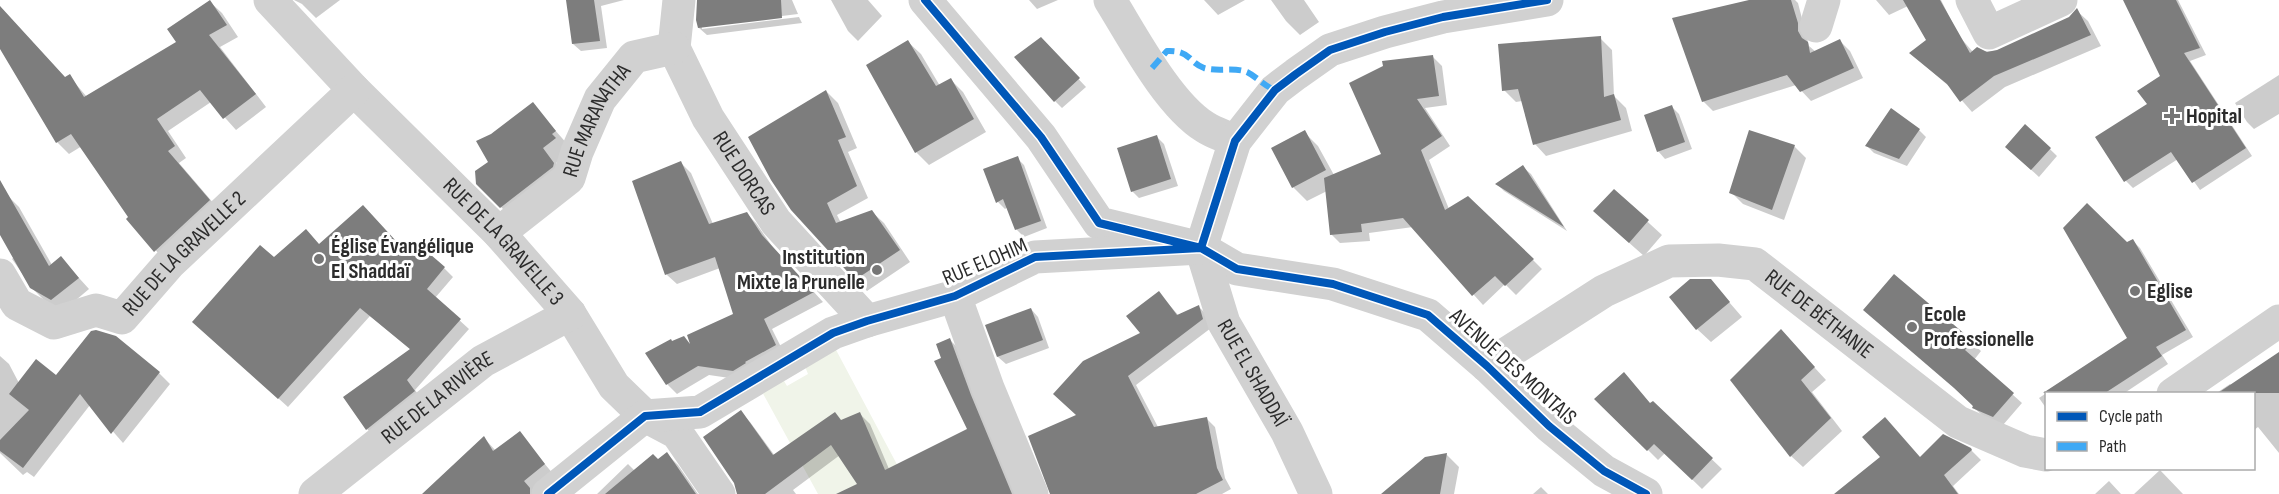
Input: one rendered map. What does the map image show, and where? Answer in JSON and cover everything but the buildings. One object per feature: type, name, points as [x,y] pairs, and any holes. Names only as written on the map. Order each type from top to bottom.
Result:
[{"type":"street","name":"RUE DE LA GRAVELLE 3","points":[[270,0],[354,90],[499,233],[570,314],[614,386],[645,416],[677,433],[719,494]]},
{"type":"street","points":[[674,48],[679,0]]},
{"type":"street","name":"AVENUE DES MONTAIS","points":[[925,0],[1041,137],[1099,223],[1201,248],[1237,269],[1333,284],[1428,315],[1487,366],[1549,426],[1604,471],[1646,494]]},
{"type":"street","points":[[1110,0],[1152,68],[1187,113],[1205,127],[1235,141]]},
{"type":"street","points":[[1201,248],[1235,141],[1275,90],[1330,50],[1443,17],[1547,0]]},
{"type":"street","points":[[1972,0],[1989,33],[2061,0]]},
{"type":"street","name":"RUE MARANATHA","points":[[499,233],[569,178],[577,152],[600,99],[634,57],[674,48]]},
{"type":"street","name":"RUE DORCAS","points":[[674,48],[708,118],[776,222],[867,321]]},
{"type":"street","name":"RUE DE LA GRAVELLE 2","points":[[0,275],[17,304],[54,323],[96,310],[122,318],[170,262],[354,90]]},
{"type":"street","name":"RUE ELOHIM","points":[[645,416],[700,412],[833,333],[956,296],[1035,257],[1201,248]]},
{"type":"street","name":"RUE EL SHADDAÏ","points":[[1201,248],[1224,323],[1287,432],[1316,494]]},
{"type":"street","name":"RUE DE BÉTHANIE","points":[[1487,366],[1604,291],[1669,261],[1718,260],[1755,264],[1958,422],[2025,451],[2045,454]]},
{"type":"street","points":[[956,296],[988,388],[1032,494]]},
{"type":"street","name":"RUE DE LA RIVIÈRE","points":[[315,494],[483,361],[570,314]]},
{"type":"street","points":[[2175,392],[2279,321]]},
{"type":"street","points":[[548,494],[645,416]]},
{"type":"shaded area","points":[[835,348],[909,487],[904,494],[818,494],[760,388],[781,376],[787,386],[808,374],[804,364]]},
{"type":"marked path","points":[[1152,68],[1167,51],[1181,52],[1199,66],[1215,70],[1247,72],[1275,90]]},
{"type":"cycle path","points":[[925,0],[1041,137],[1099,223],[1201,248],[1237,269],[1333,284],[1428,315],[1487,366],[1549,426],[1604,471],[1646,494]]},
{"type":"cycle path","points":[[548,494],[645,416],[700,412],[833,333],[955,296],[1035,257],[1201,248],[1235,141],[1275,90],[1296,74],[1330,50],[1385,32],[1443,17],[1547,0]]},
{"type":"place","name":"Hopital","points":[[2172,116]]},
{"type":"place","name":"Église Évangélique El Shaddaï","points":[[319,259]]},
{"type":"place","name":"Institution Mixte la Prunelle","points":[[877,270]]},
{"type":"place","name":"Eglise","points":[[2135,291]]},
{"type":"place","name":"Ecole Professionelle","points":[[1912,327]]}]
